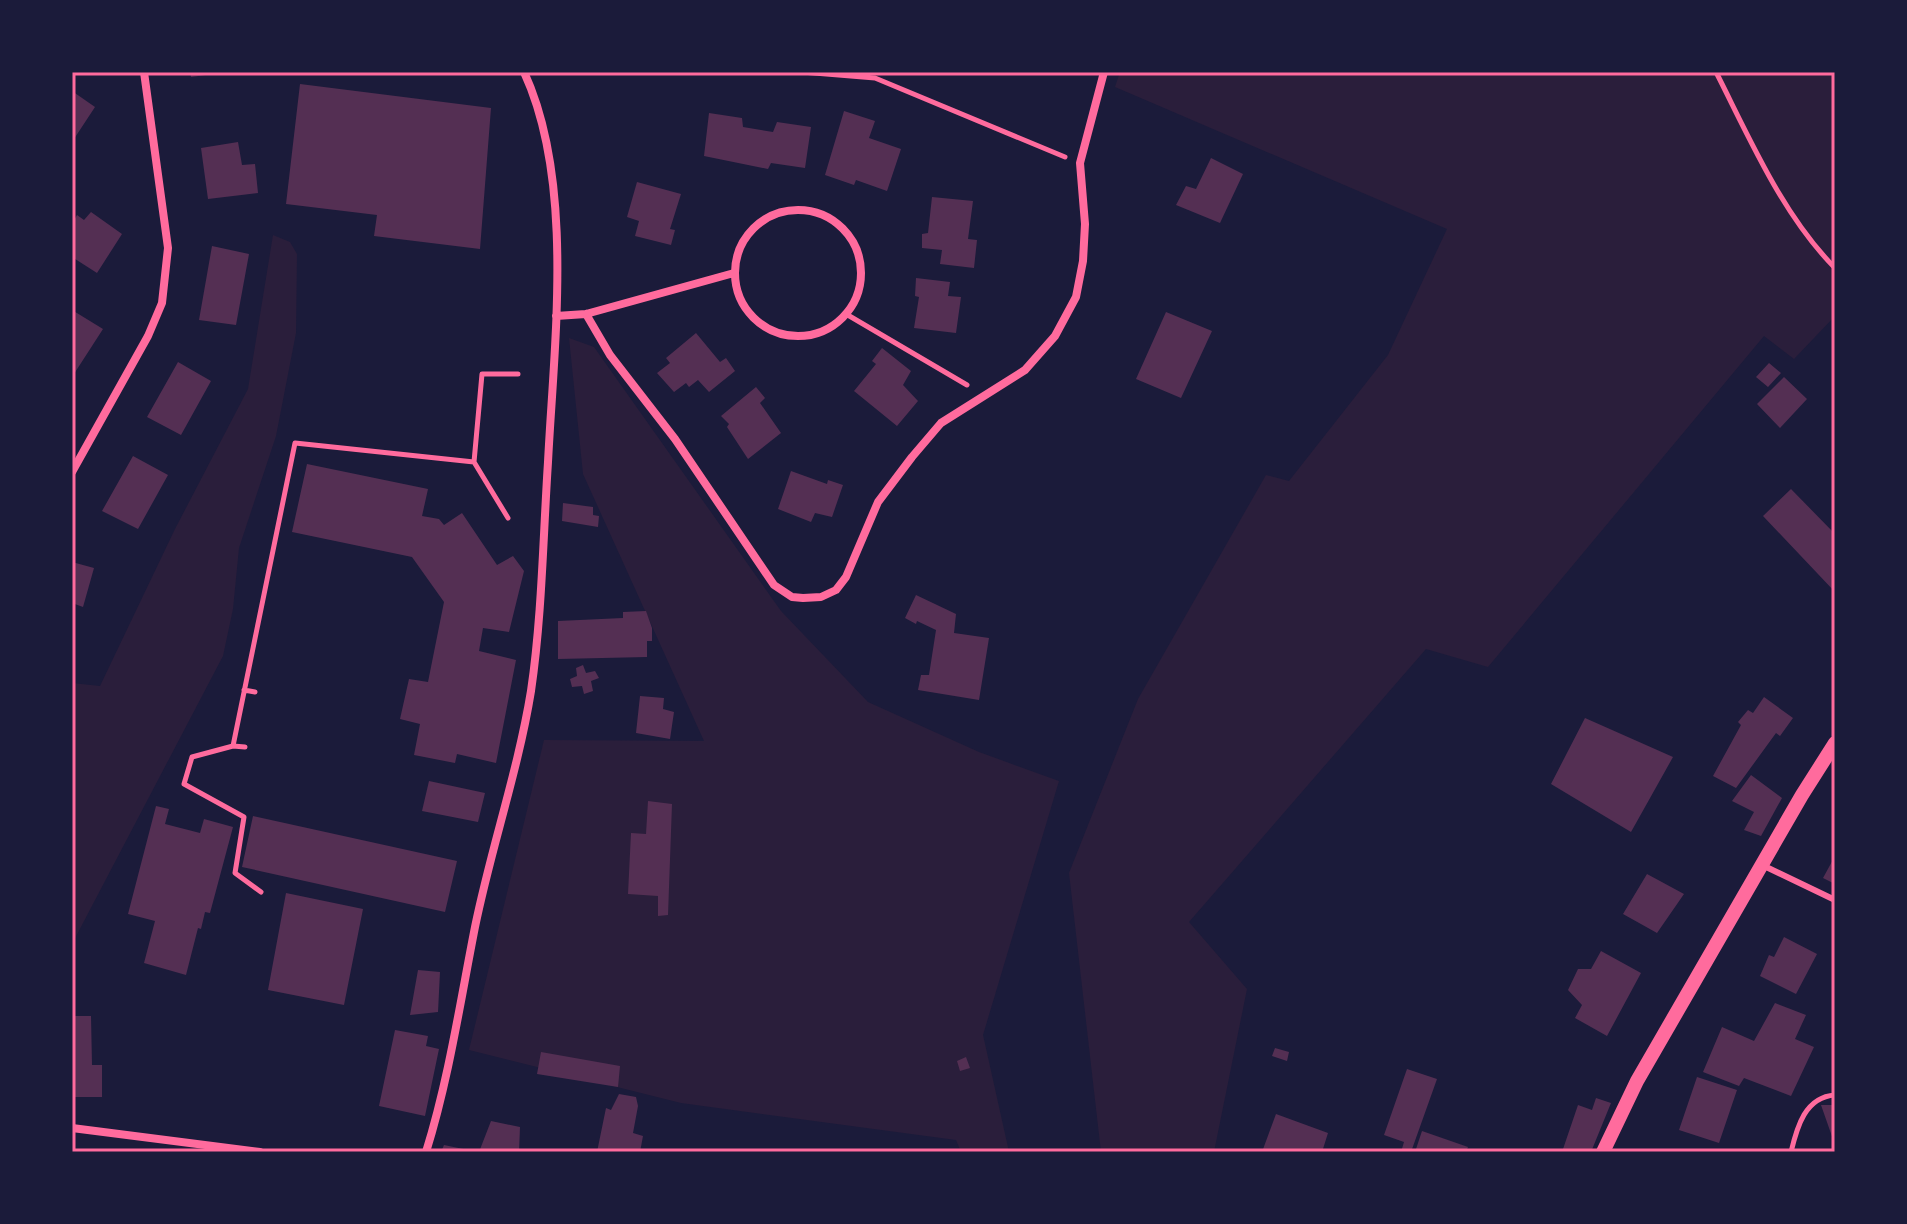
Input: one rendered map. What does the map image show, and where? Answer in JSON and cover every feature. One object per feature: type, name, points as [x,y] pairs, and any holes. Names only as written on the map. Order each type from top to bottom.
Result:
[{"type":"street","points":[[72,472],[148,336],[162,303],[168,248],[144,72]]},
{"type":"street","points":[[426,1152],[450,1060],[476,925],[530,693],[537,637],[556,316],[554,198],[538,108],[524,72]]},
{"type":"street","points":[[586,314],[610,355],[675,439],[774,585],[792,597],[821,597],[836,590],[846,577],[878,502],[912,457],[941,423],[1025,370],[1055,336],[1076,297],[1083,261],[1085,224],[1080,163],[1104,72]]},
{"type":"street","points":[[806,209],[826,215],[844,228],[856,245],[861,266],[860,287],[853,306],[846,314],[822,332],[802,337],[781,334],[762,326],[747,312],[738,293],[734,273],[738,252],[748,233],[764,218],[784,210],[806,209]]},
{"type":"street","points":[[556,316],[586,314],[734,273]]},
{"type":"street","points":[[1603,1152],[1637,1081],[1835,743]]},
{"type":"street","points":[[72,1128],[260,1152]]},
{"type":"lane","points":[[1762,865],[1835,900]]},
{"type":"path","points":[[802,72],[875,78],[1080,163]]},
{"type":"path","points":[[1716,72],[1768,173],[1805,233],[1835,268]]},
{"type":"path","points":[[846,314],[985,395]]},
{"type":"path","points":[[508,518],[474,462],[482,374],[518,374]]},
{"type":"path","points":[[233,746],[295,443],[474,462]]},
{"type":"path","points":[[244,690],[255,692]]},
{"type":"path","points":[[245,747],[233,746],[192,757],[184,784],[244,817],[235,873],[261,892]]},
{"type":"path","points":[[1791,1152],[1807,1108],[1821,1098],[1835,1095]]},
{"type":"shaded area","points":[[1120,72],[1835,72],[1835,316],[1794,359],[1764,336],[1488,667],[1426,649],[1189,922],[1247,989],[1214,1152],[1101,1152],[1069,873],[1138,699],[1266,475],[1289,481],[1388,355],[1447,229],[1115,87]]},
{"type":"shaded area","points":[[273,235],[290,242],[297,254],[296,333],[276,436],[239,548],[233,609],[223,656],[72,944],[72,683],[100,686],[175,529],[248,389]]},
{"type":"shaded area","points":[[569,338],[594,347],[781,611],[868,702],[979,752],[1059,781],[983,1035],[1009,1152],[961,1152],[956,1140],[681,1103],[469,1050],[544,740],[704,741],[583,474]]},
{"type":"building","points":[[190,72],[213,72],[213,74],[191,77]]},
{"type":"building","points":[[300,84],[491,108],[480,249],[374,236],[377,215],[286,204]]},
{"type":"building","points":[[72,91],[95,107],[72,142]]},
{"type":"building","points":[[844,111],[875,121],[869,138],[901,149],[887,191],[856,180],[854,185],[825,175]]},
{"type":"building","points":[[709,113],[742,118],[743,127],[773,132],[777,122],[811,127],[805,168],[771,163],[768,169],[704,156]]},
{"type":"building","points":[[238,142],[242,165],[255,164],[258,193],[208,199],[201,148]]},
{"type":"building","points":[[1211,158],[1243,174],[1220,223],[1176,205],[1186,186],[1196,189]]},
{"type":"building","points":[[637,182],[681,194],[670,229],[675,230],[671,245],[635,236],[639,221],[627,217]]},
{"type":"building","points":[[932,197],[973,201],[968,239],[977,240],[974,268],[940,264],[942,250],[922,248],[922,234],[928,233]]},
{"type":"building","points":[[91,212],[122,234],[97,273],[72,257],[72,224],[77,215],[84,220]]},
{"type":"building","points":[[212,246],[249,254],[236,325],[199,320]]},
{"type":"building","points":[[916,278],[950,282],[948,296],[961,297],[956,333],[914,328],[919,297],[915,296]]},
{"type":"building","points":[[72,310],[103,329],[72,377]]},
{"type":"building","points":[[1166,312],[1212,331],[1181,398],[1136,379]]},
{"type":"building","points":[[696,333],[720,362],[726,358],[735,371],[709,392],[698,380],[689,387],[686,383],[674,392],[657,373],[670,363],[666,358]]},
{"type":"building","points":[[882,348],[911,371],[903,385],[918,401],[897,426],[854,391],[876,364],[872,361]]},
{"type":"building","points":[[178,362],[211,381],[181,435],[147,417]]},
{"type":"building","points":[[1769,363],[1781,373],[1768,387],[1756,377]]},
{"type":"building","points":[[1784,377],[1807,399],[1780,428],[1757,404]]},
{"type":"building","points":[[756,387],[765,398],[760,403],[781,433],[748,459],[727,427],[729,424],[721,416]]},
{"type":"building","points":[[133,456],[168,475],[138,529],[102,511]]},
{"type":"building","points":[[307,464],[428,489],[422,516],[439,519],[444,525],[462,513],[497,565],[513,556],[524,571],[509,632],[483,628],[479,651],[516,660],[496,763],[457,754],[455,763],[414,755],[420,724],[400,719],[409,679],[428,682],[444,602],[412,557],[292,532]]},
{"type":"building","points":[[791,471],[827,484],[828,480],[843,485],[832,517],[815,513],[811,522],[778,509]]},
{"type":"building","points":[[1791,489],[1835,534],[1835,592],[1763,516]]},
{"type":"building","points":[[563,503],[593,507],[593,515],[599,516],[598,527],[562,521]]},
{"type":"building","points":[[72,562],[94,568],[83,607],[72,603]]},
{"type":"building","points":[[916,595],[956,614],[954,633],[989,638],[979,700],[918,690],[921,675],[929,675],[936,630],[905,618]]},
{"type":"building","points":[[646,611],[652,628],[652,641],[647,641],[647,657],[558,659],[558,621],[623,618],[623,612]]},
{"type":"building","points":[[583,665],[586,673],[595,671],[599,678],[591,681],[593,691],[584,694],[582,686],[572,687],[570,679],[577,676],[576,668]]},
{"type":"building","points":[[640,696],[664,698],[663,709],[674,712],[670,739],[636,733]]},
{"type":"building","points":[[1764,697],[1793,718],[1780,736],[1776,733],[1736,788],[1713,776],[1741,725],[1738,722],[1748,710],[1753,713]]},
{"type":"building","points":[[1585,718],[1673,757],[1631,832],[1551,784]]},
{"type":"building","points":[[1751,775],[1782,798],[1761,836],[1744,830],[1754,812],[1732,801]]},
{"type":"building","points":[[429,781],[485,793],[478,822],[422,811]]},
{"type":"building","points":[[648,801],[672,804],[668,915],[658,916],[658,896],[628,894],[631,833],[646,834]]},
{"type":"building","points":[[156,806],[169,809],[165,824],[200,833],[204,819],[233,827],[210,913],[205,912],[201,929],[198,928],[186,975],[144,963],[155,921],[128,914]]},
{"type":"building","points":[[253,816],[457,861],[445,912],[242,867]]},
{"type":"building","points":[[1835,856],[1835,884],[1823,878]]},
{"type":"building","points":[[1647,874],[1684,894],[1657,933],[1623,914]]},
{"type":"building","points":[[286,893],[363,909],[344,1005],[268,990]]},
{"type":"building","points":[[1784,937],[1817,954],[1796,994],[1760,976],[1769,955],[1774,957]]},
{"type":"building","points":[[1601,951],[1641,973],[1607,1036],[1575,1018],[1582,1005],[1568,990],[1578,969],[1591,969]]},
{"type":"building","points":[[418,970],[440,972],[438,1012],[410,1015]]},
{"type":"building","points":[[1775,1003],[1806,1015],[1795,1039],[1814,1047],[1791,1096],[1744,1078],[1739,1086],[1703,1072],[1722,1027],[1754,1041]]},
{"type":"building","points":[[72,1016],[91,1016],[92,1065],[102,1065],[102,1097],[72,1097]]},
{"type":"building","points":[[395,1030],[428,1036],[426,1046],[439,1049],[425,1116],[379,1106]]},
{"type":"building","points":[[1275,1048],[1289,1052],[1287,1061],[1272,1056]]},
{"type":"building","points":[[541,1052],[620,1066],[618,1087],[537,1074]]},
{"type":"building","points":[[966,1057],[970,1068],[960,1071],[957,1061]]},
{"type":"building","points":[[1407,1069],[1437,1079],[1411,1152],[1401,1152],[1404,1142],[1384,1135]]},
{"type":"building","points":[[1697,1077],[1737,1090],[1719,1143],[1679,1130]]},
{"type":"building","points":[[619,1094],[636,1097],[638,1106],[633,1133],[643,1136],[640,1152],[597,1152],[606,1108],[611,1110]]},
{"type":"building","points":[[1596,1098],[1611,1103],[1591,1152],[1562,1152],[1578,1105],[1592,1110]]},
{"type":"building","points":[[1821,1105],[1835,1105],[1835,1145]]},
{"type":"building","points":[[1276,1114],[1328,1133],[1322,1152],[1262,1152]]},
{"type":"building","points":[[491,1121],[520,1127],[519,1152],[479,1152]]},
{"type":"building","points":[[1422,1131],[1468,1147],[1466,1152],[1415,1152]]},
{"type":"building","points":[[444,1145],[473,1151],[473,1152],[441,1152]]}]
